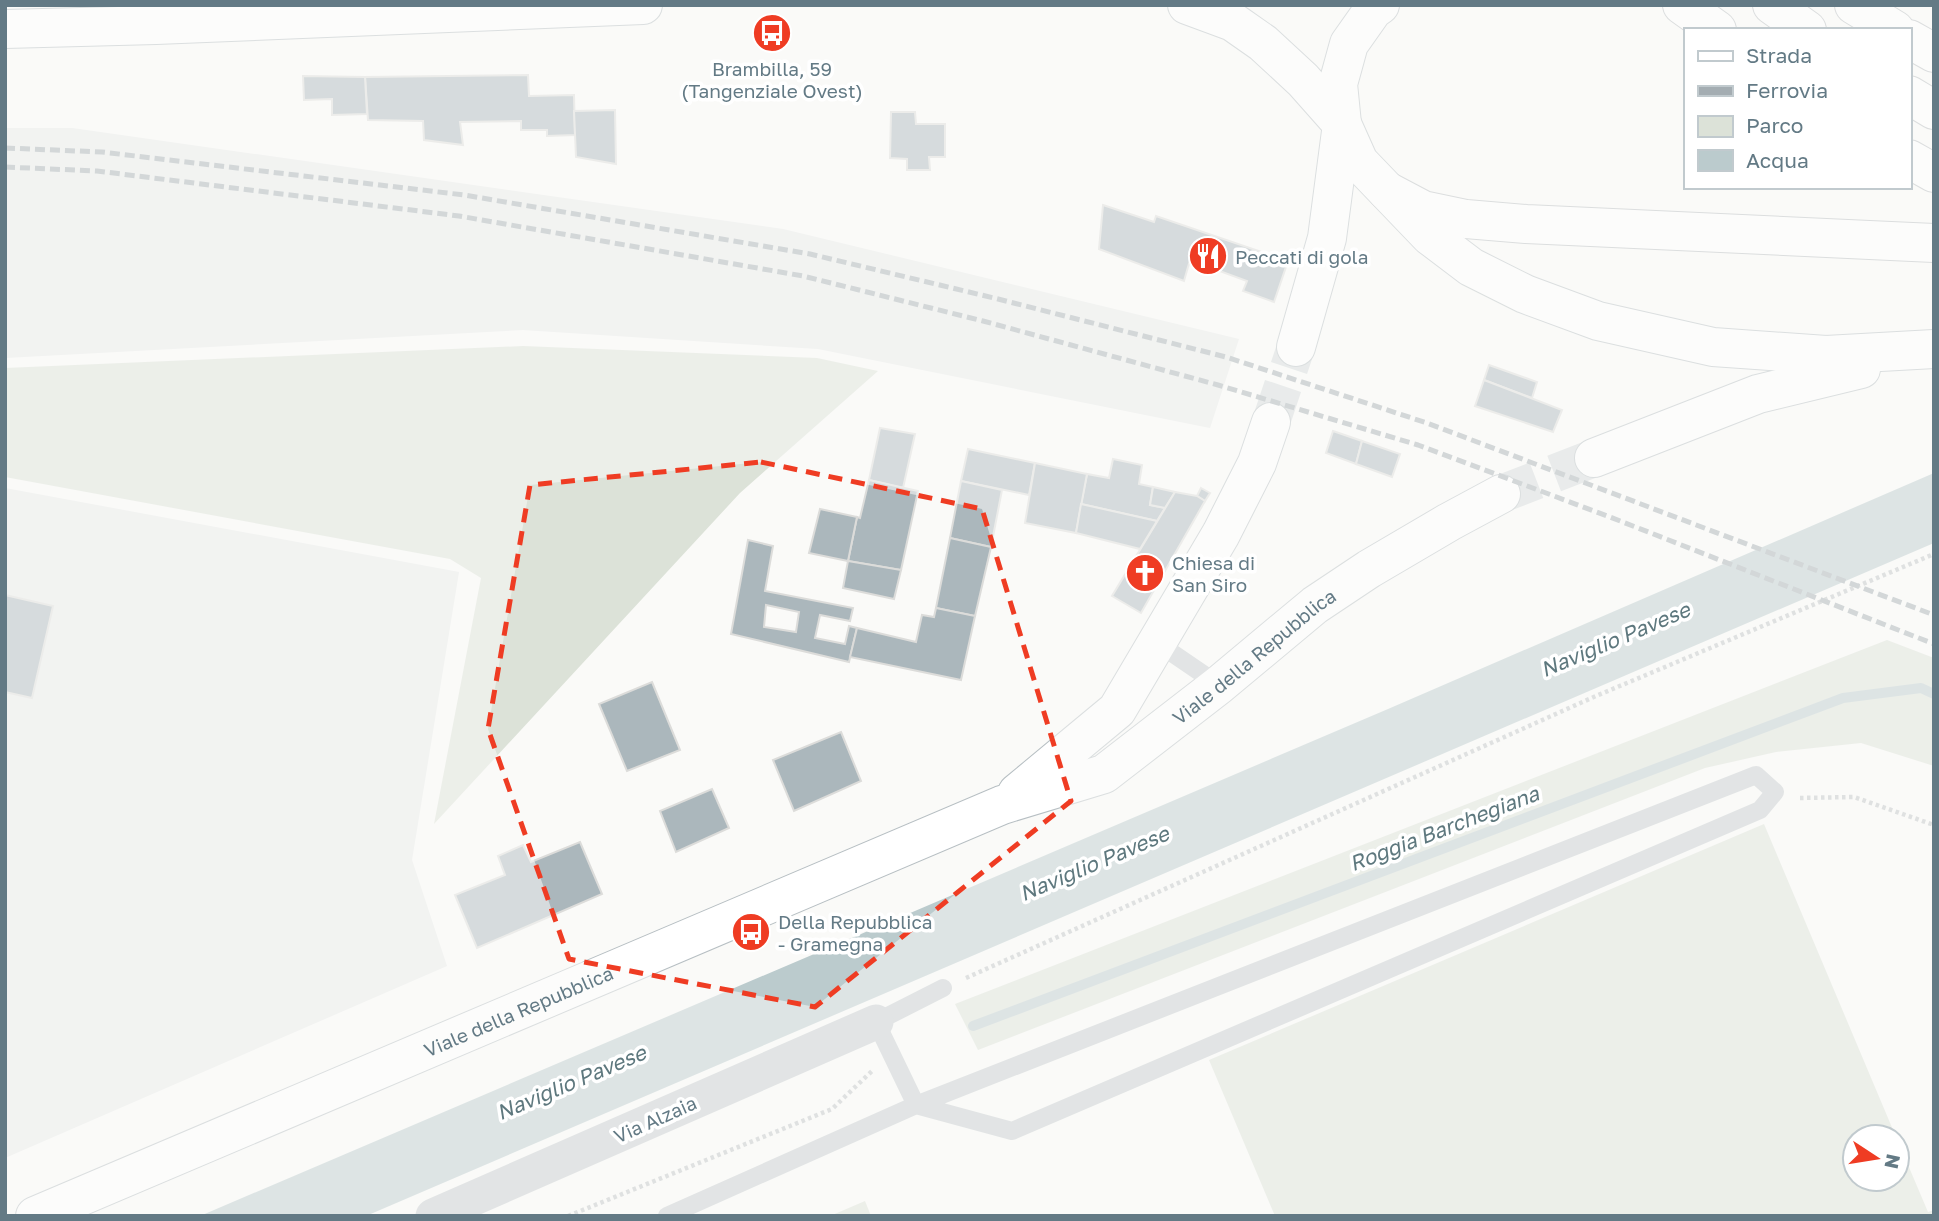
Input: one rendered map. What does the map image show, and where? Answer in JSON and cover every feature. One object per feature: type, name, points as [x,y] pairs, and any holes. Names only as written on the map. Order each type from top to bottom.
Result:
[{"type":"main road","points":[[5,29],[643,5]]},
{"type":"main road","points":[[1187,5],[1233,22],[1263,43],[1303,79],[1342,124],[1359,162],[1430,236],[1471,267],[1525,294],[1598,321],[1713,347],[1826,355],[1934,350]]},
{"type":"main road","points":[[1682,5],[1714,28]]},
{"type":"main road","points":[[1772,5],[1804,28]]},
{"type":"main road","points":[[1854,5],[1892,28]]},
{"type":"main road","points":[[1296,347],[1327,238],[1342,124],[1339,84],[1342,70],[1349,44],[1376,7]]},
{"type":"main road","points":[[1911,40],[1934,53]]},
{"type":"main road","points":[[1911,96],[1934,110]]},
{"type":"main road","points":[[1911,160],[1934,173]]},
{"type":"main road","points":[[1387,191],[1423,210],[1465,219],[1934,243]]},
{"type":"main road","points":[[1594,458],[1758,394],[1934,350]]},
{"type":"main road","name":"Viale della Repubblica","points":[[1002,805],[1117,710],[1220,534],[1257,463],[1271,422]]},
{"type":"main road","name":"Viale della Repubblica","points":[[35,1216],[1002,805],[1104,774],[1219,685],[1315,604],[1369,569],[1501,494]]},
{"type":"street","name":"Via Alzaia","points":[[434,1215],[883,1037]]},
{"type":"lane","points":[[1156,642],[1219,685]]},
{"type":"lane","points":[[667,1216],[916,1105],[1756,775],[1775,792],[1760,810],[1013,1130],[916,1105],[883,1037],[943,988]]},
{"type":"path","points":[[943,988],[1596,696],[1934,554]]},
{"type":"path","points":[[1775,792],[1800,798],[1854,797],[1934,825]]},
{"type":"path","points":[[568,1216],[832,1110],[883,1037]]},
{"type":"highlighted area","points":[[761,462],[982,509],[1071,801],[815,1007],[569,959],[488,729],[530,485]]},
{"type":"shaded area","points":[[5,128],[72,128],[783,229],[1239,339],[1210,428],[818,349],[523,330],[5,358]]},
{"type":"shaded area","points":[[5,488],[459,572],[412,860],[447,966],[5,1158]]},
{"type":"green space","points":[[523,346],[817,358],[878,371],[740,493],[434,824],[481,578],[450,559],[5,477],[5,368]]},
{"type":"green space","points":[[1887,640],[1934,658],[1934,766],[1861,743],[1776,752],[1705,768],[978,1050],[955,1004]]},
{"type":"green space","points":[[1764,824],[1890,1123],[1841,1123],[1841,1193],[1911,1193],[1911,1172],[1928,1212],[1934,1210],[1934,1216],[1275,1216],[1209,1060]]},
{"type":"green space","points":[[865,1201],[871,1216],[830,1216]]},
{"type":"water","name":"Naviglio Pavese","points":[[1934,473],[1934,543],[366,1216],[200,1216],[1388,709]]},
{"type":"building","points":[[528,75],[529,96],[574,95],[575,135],[547,136],[547,130],[521,130],[521,121],[460,122],[463,145],[424,140],[423,121],[368,120],[365,77]]},
{"type":"building","points":[[303,76],[365,77],[367,114],[332,115],[332,99],[304,100]]},
{"type":"building","points":[[615,110],[616,164],[576,157],[574,111]]},
{"type":"building","points":[[891,112],[915,112],[916,124],[945,124],[945,157],[929,157],[930,170],[907,170],[907,159],[890,158]]},
{"type":"building","points":[[1103,205],[1154,222],[1156,216],[1288,261],[1274,302],[1243,291],[1247,281],[1190,260],[1184,281],[1099,249]]},
{"type":"building","points":[[1489,365],[1537,382],[1532,398],[1484,380]]},
{"type":"building","points":[[1484,380],[1562,410],[1553,432],[1475,406]]},
{"type":"building","points":[[880,428],[915,434],[903,488],[869,480]]},
{"type":"building","points":[[1333,431],[1362,441],[1356,464],[1326,453]]},
{"type":"building","points":[[1362,441],[1400,454],[1392,477],[1356,464]]},
{"type":"building","points":[[968,449],[1035,463],[1029,495],[961,481]]},
{"type":"building","points":[[1113,459],[1142,465],[1139,484],[1153,487],[1150,505],[1165,508],[1157,521],[1081,504],[1087,474],[1109,478]]},
{"type":"building","points":[[1035,463],[1087,474],[1076,533],[1025,523]]},
{"type":"building","points":[[869,480],[918,491],[901,570],[848,561],[857,517],[860,518]]},
{"type":"building","points":[[961,481],[1002,490],[991,547],[950,538]]},
{"type":"building","points":[[1153,487],[1175,492],[1165,508],[1150,505]]},
{"type":"building","points":[[1201,488],[1210,493],[1205,501],[1197,496]]},
{"type":"building","name":"Chiesa di San Siro","points":[[1175,492],[1197,496],[1205,501],[1141,613],[1112,596]]},
{"type":"building","points":[[1081,504],[1157,521],[1140,549],[1076,533]]},
{"type":"building","points":[[820,509],[857,517],[848,561],[809,553]]},
{"type":"building","points":[[950,538],[991,547],[975,616],[936,608]]},
{"type":"building","points":[[748,540],[773,546],[765,591],[853,608],[850,621],[820,615],[815,638],[845,644],[849,626],[857,628],[849,662],[731,634]],"holes":[[[766,605],[799,612],[796,632],[764,627]]]},
{"type":"building","points":[[848,561],[901,570],[894,599],[843,588]]},
{"type":"building","points":[[5,595],[53,606],[32,698],[5,692]]},
{"type":"building","points":[[936,608],[975,616],[961,680],[850,657],[857,628],[916,642],[922,615],[934,617]]},
{"type":"building","points":[[652,682],[680,750],[627,771],[599,704]]},
{"type":"building","points":[[841,732],[861,781],[794,811],[773,760]]},
{"type":"building","points":[[712,789],[729,828],[676,852],[660,811]]},
{"type":"building","points":[[580,842],[602,894],[477,948],[455,895],[505,875],[498,856],[523,845],[531,862]]},
{"type":"waterway","name":"Roggia Barchegiana","points":[[973,1026],[1843,698],[1921,688],[1934,694]]},
{"type":"tunnel","points":[[1271,422],[1296,347]]},
{"type":"tunnel","points":[[1501,494],[1594,458]]},
{"type":"railway","points":[[5,148],[102,152],[464,195],[810,254],[994,298],[1226,357],[1427,423],[1934,615]]},
{"type":"railway","points":[[5,167],[97,171],[459,216],[803,276],[983,321],[1218,385],[1418,445],[1934,644]]},
{"type":"place","name":"Brambilla, 59 (Tangenziale Ovest)","points":[[772,33]]},
{"type":"place","name":"Peccati di gola","points":[[1208,256]]},
{"type":"place","name":"Chiesa di San Siro","points":[[1145,573]]},
{"type":"place","name":"Della Repubblica - Gramegna","points":[[751,932]]}]
